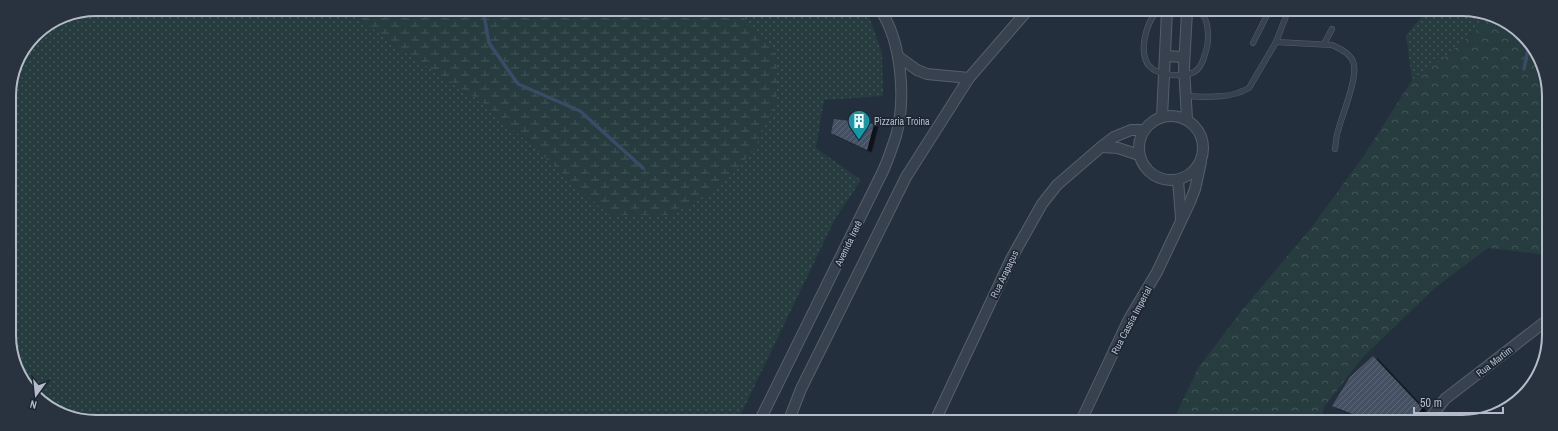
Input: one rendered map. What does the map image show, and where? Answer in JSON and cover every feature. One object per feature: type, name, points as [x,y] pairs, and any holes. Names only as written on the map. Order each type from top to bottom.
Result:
[{"type":"street","name":"Avenida Irerê","points":[[762,415],[884,171],[896,135],[901,107],[899,57],[885,16]]},
{"type":"street","points":[[791,415],[801,389],[906,177],[969,78],[1023,16]]},
{"type":"street","points":[[1162,117],[1167,16]]},
{"type":"street","points":[[1187,16],[1184,76],[1187,119]]},
{"type":"street","points":[[1165,56],[1184,58]]},
{"type":"street","points":[[899,57],[917,70],[927,74],[969,78]]},
{"type":"street","points":[[1170,115],[1187,119],[1195,125],[1204,142],[1204,152],[1201,162],[1195,170],[1178,180],[1158,178],[1143,164],[1139,155],[1140,138],[1144,130],[1152,122],[1162,117],[1170,115]]},
{"type":"street","name":"Rua Arapaçus","points":[[938,415],[1010,259],[1042,204],[1057,185],[1100,147],[1122,133],[1131,130],[1144,130]]},
{"type":"street","points":[[1100,147],[1118,148],[1139,155]]},
{"type":"street","name":"Rua Cassia Imperial","points":[[1084,415],[1129,319],[1157,272],[1182,220],[1195,189],[1201,162]]},
{"type":"street","name":"Rua Cassia Imperial","points":[[1178,180],[1182,220]]},
{"type":"street","name":"Rua Martim","points":[[1432,415],[1445,399],[1542,324]]},
{"type":"lane","points":[[1153,16],[1146,29],[1144,42],[1149,65],[1157,72],[1184,76],[1195,73],[1200,68],[1204,59],[1208,42],[1208,31],[1204,16]]},
{"type":"lane","points":[[1253,43],[1266,16]]},
{"type":"lane","points":[[1186,96],[1218,97],[1242,92],[1249,88],[1276,42],[1286,16]]},
{"type":"lane","points":[[1324,44],[1332,29]]},
{"type":"lane","points":[[1276,42],[1332,45],[1340,48],[1352,58],[1354,66],[1352,82],[1337,132],[1335,149]]},
{"type":"green space","points":[[96,16],[358,16],[403,51],[486,105],[609,215],[777,55],[742,16],[868,16],[882,53],[883,96],[824,100],[816,148],[861,180],[835,219],[740,415],[85,414],[70,411],[51,402],[29,380],[20,361],[16,335],[16,91],[22,65],[29,51],[39,39],[51,29],[75,19]]},
{"type":"green space","points":[[358,16],[742,16],[777,55],[777,100],[754,150],[718,188],[672,215],[609,215],[486,105],[403,51]]},
{"type":"green space","points":[[1423,16],[1462,16],[1488,20],[1441,60],[1412,80],[1406,35]]},
{"type":"green space","points":[[1488,20],[1511,32],[1529,51],[1538,70],[1542,96],[1542,254],[1488,248],[1435,288],[1364,356],[1324,407],[1322,415],[1176,415],[1198,368],[1243,309],[1311,228],[1363,157],[1412,80],[1441,60]]},
{"type":"building","name":"Pizzaria Troina","points":[[834,119],[874,124],[867,150],[831,133]]},
{"type":"building","points":[[1373,356],[1422,408],[1416,415],[1355,415],[1332,406],[1350,377]]},
{"type":"waterway","points":[[484,16],[489,43],[518,84],[580,111],[643,168]]},
{"type":"waterway","points":[[1524,69],[1528,50]]},
{"type":"place","name":"Pizzaria Troina","points":[[859,140]]}]
